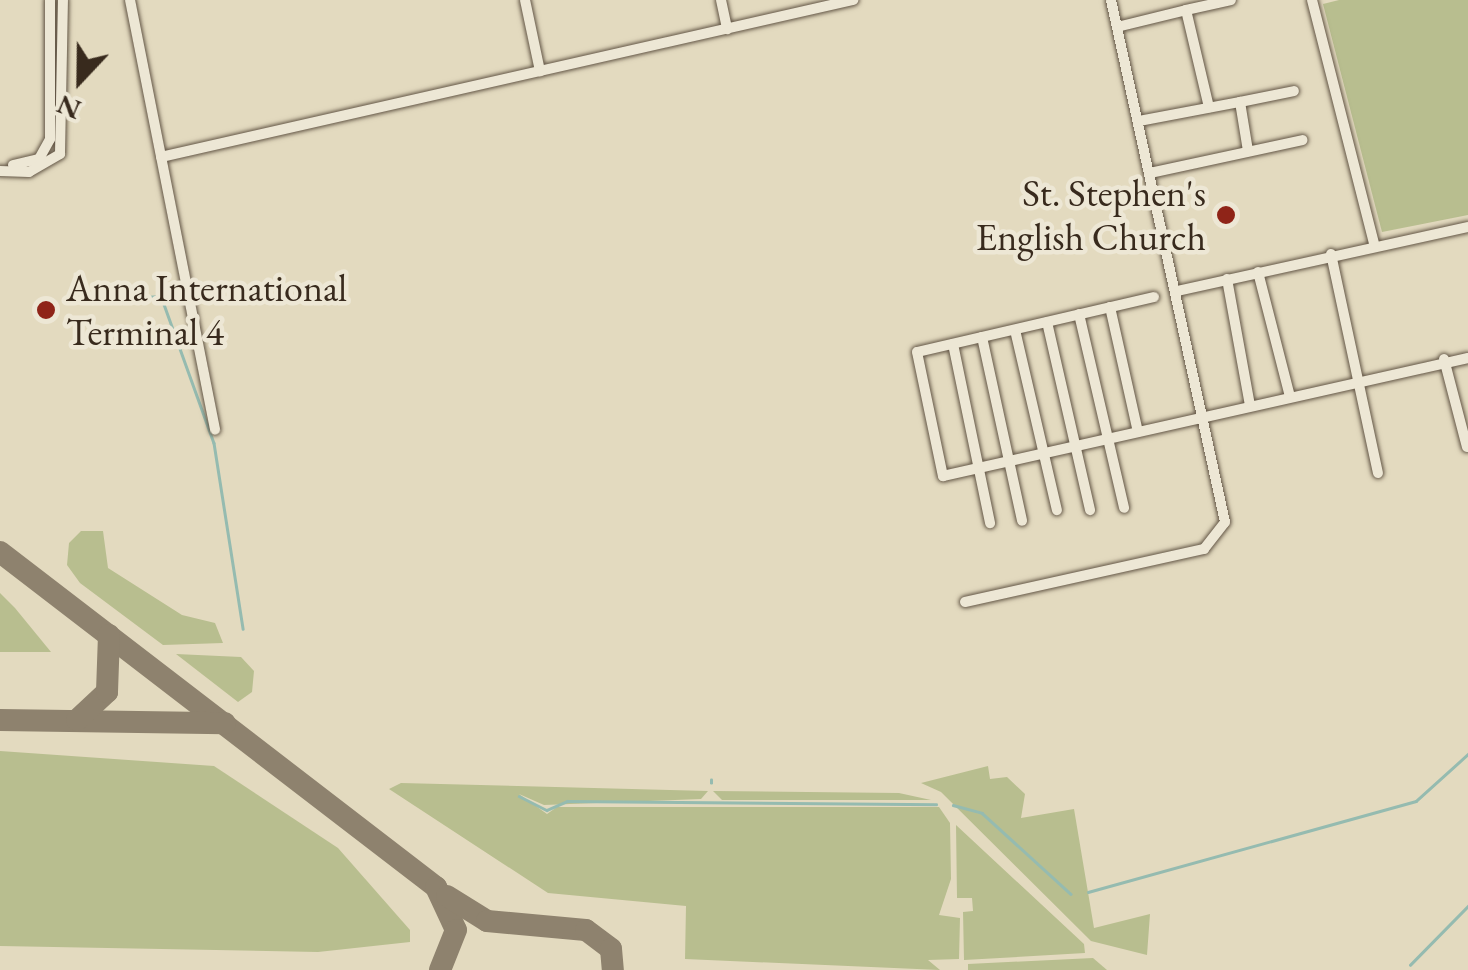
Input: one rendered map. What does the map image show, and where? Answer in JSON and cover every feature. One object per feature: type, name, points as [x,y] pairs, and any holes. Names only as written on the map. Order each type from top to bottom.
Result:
[{"type":"street","points":[[0,168],[39,159],[50,138],[50,0]]},
{"type":"street","points":[[0,168],[29,172],[60,154],[63,0]]},
{"type":"street","points":[[130,0],[215,430]]},
{"type":"street","points":[[524,0],[540,71]]},
{"type":"street","points":[[721,0],[727,29]]},
{"type":"street","points":[[160,157],[853,0]]},
{"type":"street","points":[[965,602],[1204,548],[1224,522],[1208,417],[1111,0]]},
{"type":"street","points":[[1312,0],[1374,244]]},
{"type":"street","points":[[1117,27],[1224,1]]},
{"type":"street","points":[[1186,10],[1209,107]]},
{"type":"street","points":[[1138,121],[1294,91]]},
{"type":"street","points":[[1240,102],[1248,151]]},
{"type":"street","points":[[1150,172],[1302,140]]},
{"type":"street","points":[[1178,291],[1374,244],[1468,227]]},
{"type":"street","points":[[1332,254],[1354,380],[1378,473]]},
{"type":"street","points":[[1258,272],[1290,396]]},
{"type":"street","points":[[1227,279],[1250,406]]},
{"type":"street","points":[[1154,297],[917,352],[944,476],[1444,359],[1468,358]]},
{"type":"street","points":[[1110,307],[1138,432]]},
{"type":"street","points":[[1079,314],[1124,508]]},
{"type":"street","points":[[1047,322],[1090,510]]},
{"type":"street","points":[[1015,330],[1056,510]]},
{"type":"street","points":[[982,337],[1022,521]]},
{"type":"street","points":[[953,344],[990,523]]},
{"type":"street","points":[[1444,359],[1467,448]]},
{"type":"green space","points":[[1339,0],[1468,0],[1468,215],[1382,232],[1323,4]]},
{"type":"green space","points":[[81,531],[103,531],[108,568],[182,615],[215,623],[223,643],[163,645],[80,583],[67,565],[69,543]]},
{"type":"green space","points":[[0,593],[15,608],[51,652],[0,652]]},
{"type":"green space","points":[[176,654],[241,657],[254,671],[252,692],[238,702]]},
{"type":"green space","points":[[0,751],[214,766],[338,848],[410,930],[410,942],[318,952],[0,946]]},
{"type":"green space","points":[[988,766],[990,779],[1007,777],[1025,794],[1021,818],[1074,809],[1094,928],[1150,914],[1147,955],[1091,941],[941,792],[921,783]]},
{"type":"green space","points":[[401,783],[708,791],[701,799],[544,805],[519,794],[547,814],[557,807],[939,807],[950,823],[951,879],[939,915],[960,918],[959,959],[928,960],[940,970],[685,959],[686,906],[548,893],[389,789]]},
{"type":"green space","points":[[713,791],[899,793],[931,800],[722,800]]},
{"type":"green space","points":[[956,825],[1084,944],[1085,953],[964,960],[963,912],[973,911],[972,898],[957,898]]},
{"type":"green space","points":[[1093,958],[1107,970],[968,970],[968,964]]},
{"type":"waterway","points":[[113,299],[161,296],[214,443],[243,629]]},
{"type":"waterway","points":[[1088,892],[1416,801],[1468,754]]},
{"type":"waterway","points":[[519,796],[547,810],[567,801],[936,804]]},
{"type":"waterway","points":[[953,805],[982,813],[1071,894]]},
{"type":"waterway","points":[[1410,965],[1468,906]]},
{"type":"taxiway","points":[[0,552],[436,887],[456,930],[440,970]]},
{"type":"taxiway","points":[[77,720],[107,692],[109,635]]},
{"type":"taxiway","points":[[0,720],[225,723]]},
{"type":"taxiway","points":[[447,896],[487,921],[586,930],[611,949],[613,970]]},
{"type":"place","name":"St. Stephen's English Church","points":[[1226,215]]},
{"type":"place","name":"Anna International Terminal 4","points":[[46,310]]}]
